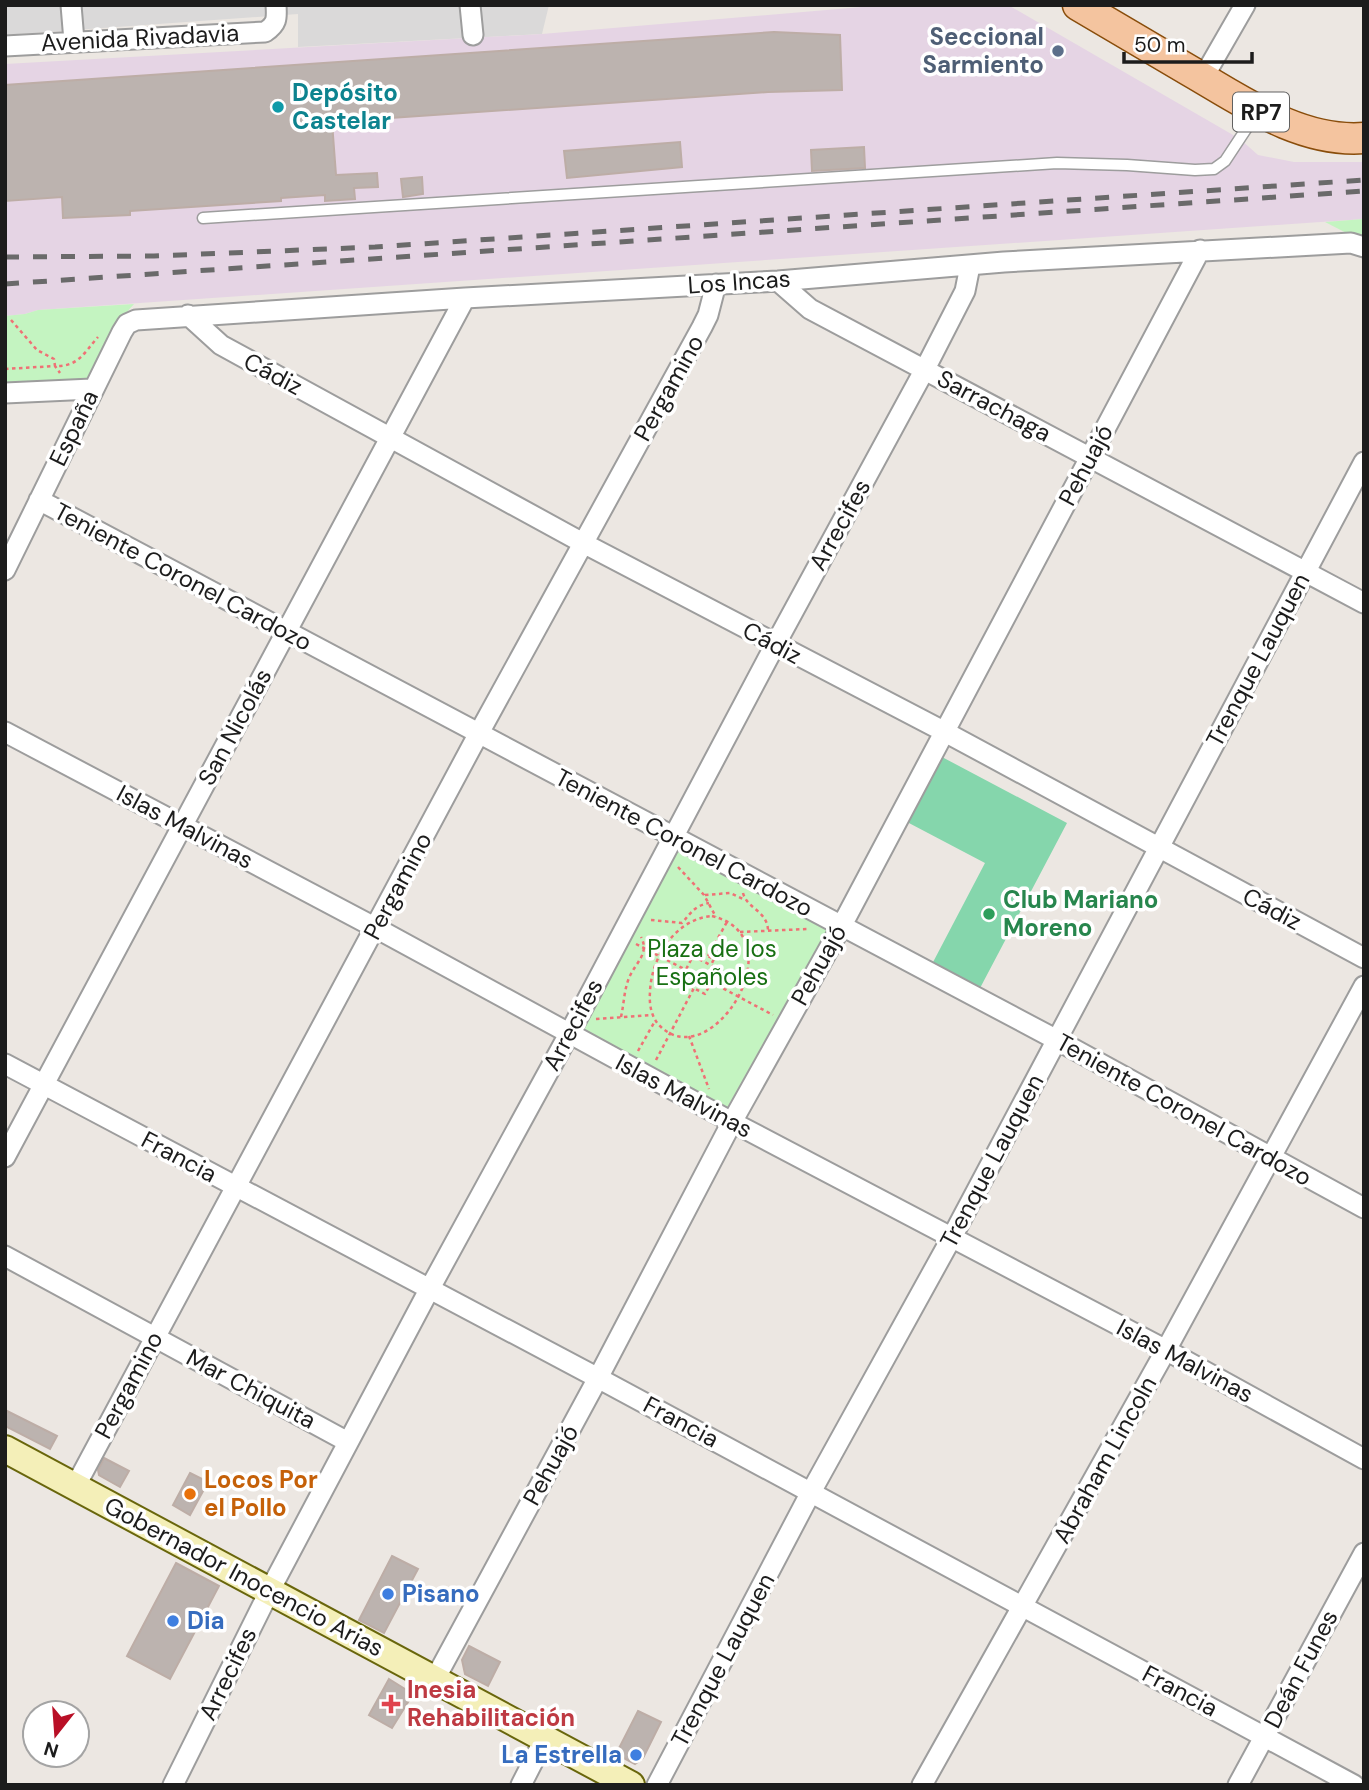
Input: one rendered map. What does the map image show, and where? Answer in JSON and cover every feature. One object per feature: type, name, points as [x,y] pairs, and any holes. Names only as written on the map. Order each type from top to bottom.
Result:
[{"type":"main road","name":"RP7","points":[[1077,5],[1258,110],[1292,126],[1324,135],[1364,138]]},
{"type":"street","points":[[71,5],[74,41]]},
{"type":"street","name":"Avenida Rivadavia","points":[[5,46],[265,32],[274,26],[277,20],[276,5]]},
{"type":"street","points":[[470,5],[472,35]]},
{"type":"street","points":[[1203,78],[1245,5]]},
{"type":"street","name":"Los Incas","points":[[127,324],[136,320],[188,315],[778,281],[1200,250],[1357,245]]},
{"type":"street","name":"Pehuajó","points":[[435,1679],[598,1378],[725,1118],[787,1022],[841,927],[1200,250]]},
{"type":"street","name":"Arrecifes","points":[[173,1785],[270,1590],[429,1290],[572,1027],[630,935],[663,857],[965,291],[970,266]]},
{"type":"street","name":"Sarrachaga","points":[[778,281],[810,309],[1364,603]]},
{"type":"street","name":"Pergamino","points":[[75,1487],[479,733],[709,315],[716,284]]},
{"type":"street","name":"San Nicolás","points":[[5,1157],[464,298]]},
{"type":"street","name":"Cádiz","points":[[188,315],[221,345],[583,543],[944,732],[1364,958]]},
{"type":"street","name":"España","points":[[5,570],[92,389],[127,324]]},
{"type":"street","points":[[5,393],[92,389]]},
{"type":"street","name":"Trenque Lauquen","points":[[657,1785],[811,1492],[952,1237],[1364,461]]},
{"type":"street","name":"Teniente Coronel Cardozo","points":[[39,500],[1057,1040],[1364,1208]]},
{"type":"street","name":"Islas Malvinas","points":[[5,732],[376,928],[572,1027],[648,1076],[1166,1350],[1364,1459]]},
{"type":"street","name":"Abraham Lincoln","points":[[922,1785],[1166,1350],[1364,986]]},
{"type":"street","name":"Francia","points":[[5,1064],[598,1378],[1354,1785]]},
{"type":"street","name":"Mar Chiquita","points":[[5,1256],[348,1442]]},
{"type":"street","name":"Gobernador Inocencio Arias","points":[[5,1450],[631,1785]]},
{"type":"street","name":"Deán Funes","points":[[1238,1785],[1364,1553]]},
{"type":"street","points":[[521,1785],[544,1740]]},
{"type":"lane","points":[[203,218],[1057,163],[1214,169],[1225,161],[1258,110]]},
{"type":"path","points":[[11,320],[37,350],[54,359],[55,366],[71,390]]},
{"type":"path","points":[[5,369],[68,366],[79,359],[101,333]]},
{"type":"path","points":[[663,857],[704,895],[716,917]]},
{"type":"path","points":[[746,901],[743,891],[752,878]]},
{"type":"path","points":[[704,895],[730,893],[746,901],[761,912],[768,931]]},
{"type":"path","points":[[647,920],[682,923],[692,909],[709,903]]},
{"type":"path","points":[[716,917],[728,920],[746,942],[746,977],[739,997],[725,1016],[709,1030],[689,1036],[670,1033],[655,1021],[649,999],[650,978],[658,956],[670,939],[687,924],[699,918],[716,917]]},
{"type":"path","points":[[708,956],[728,920]]},
{"type":"path","points":[[740,932],[841,927]]},
{"type":"path","points":[[630,935],[644,948]]},
{"type":"path","points":[[630,935],[644,948],[686,970]]},
{"type":"path","points":[[621,1017],[630,976],[641,961],[644,948]]},
{"type":"path","points":[[699,959],[702,953],[714,959],[711,965]]},
{"type":"path","points":[[693,956],[699,959],[718,969],[705,994],[680,981],[693,956]]},
{"type":"path","points":[[711,982],[787,1022]]},
{"type":"path","points":[[648,1076],[694,988]]},
{"type":"path","points":[[572,1027],[621,1017],[652,1015]]},
{"type":"path","points":[[630,1066],[655,1021]]},
{"type":"path","points":[[689,1036],[725,1118]]},
{"type":"shaded area","points":[[5,5],[549,5],[542,34],[298,47],[298,14],[5,35]]},
{"type":"shaded area","points":[[885,5],[1008,5],[1240,139],[1258,155],[1294,162],[1364,162],[1364,219],[38,310],[5,316],[5,64],[542,34]]},
{"type":"green space","points":[[1364,219],[1364,242],[1325,222]]},
{"type":"green space","points":[[134,304],[119,321],[86,381],[5,384],[5,316],[38,310]]},
{"type":"green space","name":"Club Mariano Moreno","points":[[942,757],[1067,823],[979,990],[931,966],[985,863],[907,822]]},
{"type":"green space","name":"Plaza de los Españoles","points":[[677,847],[829,928],[727,1108],[582,1030]]},
{"type":"building","name":"Depósito Castelar","points":[[774,32],[840,35],[842,90],[768,92],[332,122],[336,175],[377,173],[378,187],[354,188],[355,199],[325,201],[325,195],[281,198],[281,201],[130,211],[130,215],[63,218],[62,197],[5,201],[5,85]]},
{"type":"building","points":[[680,142],[682,167],[567,178],[564,151]]},
{"type":"building","points":[[864,147],[865,168],[812,171],[811,150]]},
{"type":"building","points":[[422,177],[423,194],[403,197],[401,179]]},
{"type":"building","points":[[5,1410],[57,1436],[50,1449],[5,1426]]},
{"type":"building","points":[[104,1458],[129,1471],[120,1487],[99,1475],[98,1470]]},
{"type":"building","name":"Locos Por el Pollo","points":[[190,1473],[208,1482],[190,1515],[173,1505]]},
{"type":"building","name":"Pisano","points":[[392,1556],[418,1569],[384,1633],[359,1620]]},
{"type":"building","name":"Dia","points":[[176,1563],[219,1586],[170,1679],[127,1656]]},
{"type":"building","points":[[469,1646],[500,1662],[488,1686],[465,1674],[462,1660]]},
{"type":"building","name":"Inesia Rehabilitación","points":[[389,1679],[413,1694],[392,1728],[369,1715]]},
{"type":"building","points":[[638,1711],[661,1722],[643,1758],[635,1764],[616,1754]]},
{"type":"railway","points":[[5,257],[154,256],[375,247],[1364,180]]},
{"type":"railway","points":[[5,284],[1364,191]]},
{"type":"place","name":"Seccional Sarmiento","points":[[1058,51]]},
{"type":"place","name":"Depósito Castelar","points":[[278,107]]},
{"type":"place","name":"Club Mariano Moreno","points":[[989,914]]},
{"type":"place","name":"Locos Por el Pollo","points":[[190,1494]]},
{"type":"place","name":"Pisano","points":[[388,1594]]},
{"type":"place","name":"Dia","points":[[173,1621]]},
{"type":"place","name":"Inesia Rehabilitación","points":[[391,1704]]},
{"type":"place","name":"La Estrella","points":[[636,1755]]}]
